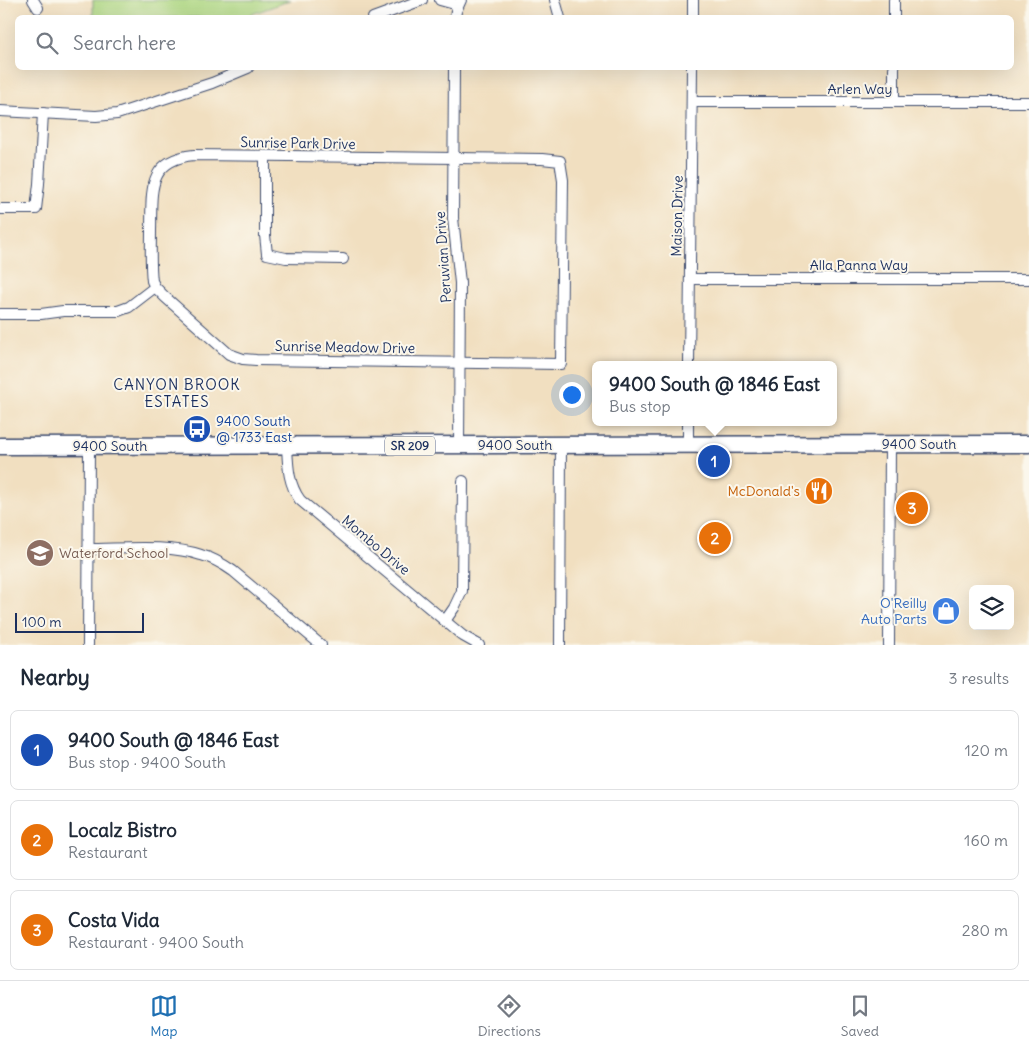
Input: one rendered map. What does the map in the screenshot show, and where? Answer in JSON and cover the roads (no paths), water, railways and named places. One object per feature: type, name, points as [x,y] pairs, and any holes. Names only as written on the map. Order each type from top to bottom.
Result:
[{"type":"main road","name":"9400 South","points":[[0,446],[1029,444]]},
{"type":"street","points":[[381,15],[422,0]]},
{"type":"street","points":[[440,0],[460,2],[456,15]]},
{"type":"street","points":[[555,0],[559,15]]},
{"type":"street","points":[[693,0],[693,15]]},
{"type":"street","points":[[894,0],[894,15]]},
{"type":"street","points":[[0,111],[96,116],[117,114],[204,86],[243,70]]},
{"type":"street","name":"Peruvian Drive","points":[[454,70],[453,218],[460,283],[459,446]]},
{"type":"street","name":"Maison Drive","points":[[689,361],[692,70]]},
{"type":"street","points":[[894,70],[894,102]]},
{"type":"street","name":"Arlen Way","points":[[692,102],[1029,102]]},
{"type":"street","points":[[0,209],[36,209],[40,184],[43,113]]},
{"type":"street","name":"Sunrise Park Drive","points":[[155,287],[151,274],[152,199],[155,179],[160,169],[169,161],[180,157],[194,155],[542,159],[560,161],[563,180],[561,364]]},
{"type":"street","points":[[266,156],[265,235],[267,254],[286,258],[343,259]]},
{"type":"street","name":"Alla Panna Way","points":[[690,279],[1029,280]]},
{"type":"street","points":[[0,314],[118,311],[129,307],[155,287]]},
{"type":"street","name":"Sunrise Meadow Drive","points":[[155,287],[219,346],[230,354],[243,359],[561,364]]},
{"type":"street","points":[[688,426],[688,445]]},
{"type":"street","points":[[889,645],[890,444]]},
{"type":"street","points":[[560,645],[561,445]]},
{"type":"street","points":[[88,645],[90,446]]},
{"type":"street","name":"Mombo Drive","points":[[288,446],[288,476],[300,500],[463,636],[479,645]]},
{"type":"street","points":[[445,621],[462,591],[463,481]]},
{"type":"street","points":[[88,549],[185,550],[218,561],[321,645]]},
{"type":"place","name":"9400 South @ 1733 East","points":[[197,429]]},
{"type":"place","name":"9400 South @ 1846 East","points":[[714,461]]},
{"type":"place","name":"McDonald's","points":[[819,491]]},
{"type":"place","name":"Costa Vida","points":[[912,508]]},
{"type":"place","name":"Localz Bistro","points":[[715,538]]},
{"type":"place","name":"Waterford School","points":[[40,553]]},
{"type":"place","name":"O'Reilly Auto Parts","points":[[946,611]]},
{"type":"district","name":"CANYON BROOK ESTATES","points":[[177,394]]}]
